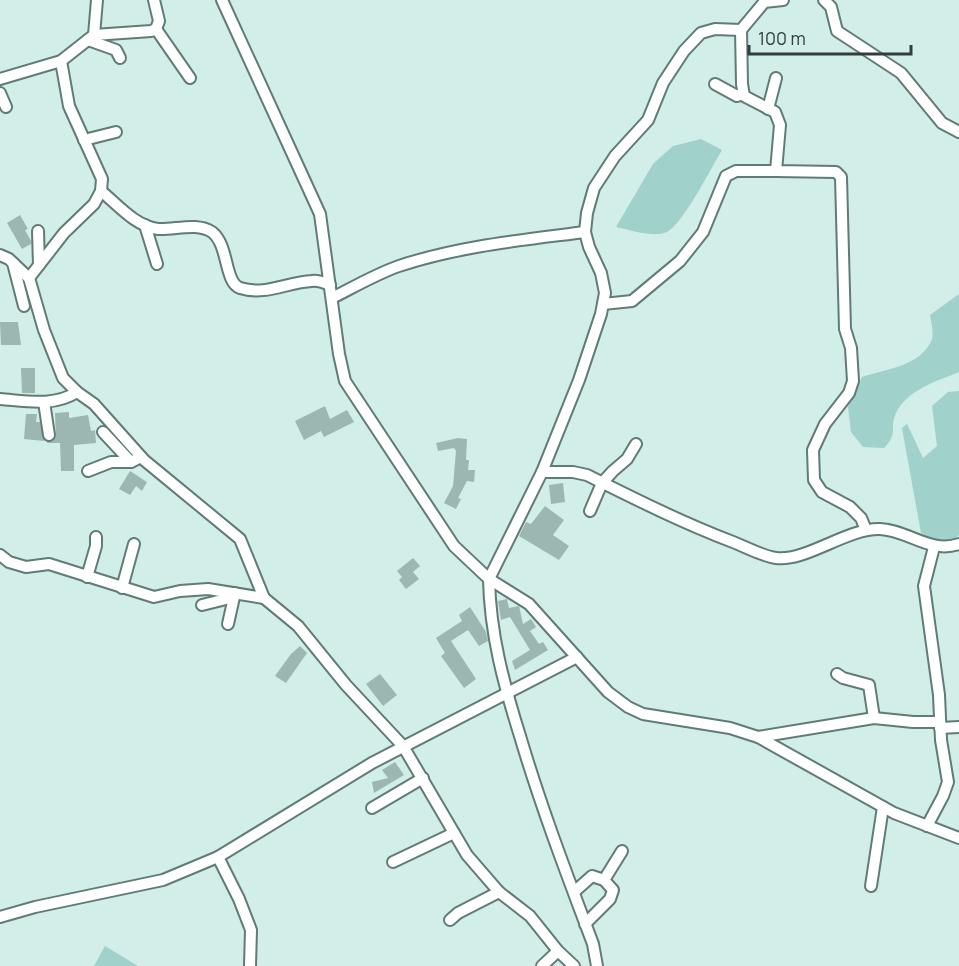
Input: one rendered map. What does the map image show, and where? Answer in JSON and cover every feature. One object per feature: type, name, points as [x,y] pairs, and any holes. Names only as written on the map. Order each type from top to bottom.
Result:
[{"type":"street","points":[[91,37],[97,0]]},
{"type":"street","points":[[0,79],[61,61],[91,37],[156,29],[159,21],[154,0]]},
{"type":"street","points":[[222,0],[320,214],[339,354],[345,381],[454,546],[489,579],[529,604],[608,692],[628,707],[643,714],[730,728],[758,737],[894,813],[959,838]]},
{"type":"street","points":[[776,171],[780,124],[775,112],[744,96],[741,30],[765,1],[783,0]]},
{"type":"street","points":[[824,0],[831,7],[837,31],[901,73],[942,123],[959,132]]},
{"type":"street","points":[[156,29],[190,78]]},
{"type":"street","points":[[597,966],[593,944],[538,796],[501,673],[494,633],[489,579],[542,472],[579,380],[603,304],[605,292],[602,273],[589,247],[585,232],[587,213],[594,188],[615,156],[648,120],[663,83],[684,51],[700,33],[715,29],[741,30]]},
{"type":"street","points":[[91,37],[116,50],[120,58]]},
{"type":"street","points":[[29,278],[64,234],[94,204],[101,191],[102,179],[69,106],[61,61]]},
{"type":"street","points":[[768,109],[776,78]]},
{"type":"street","points":[[715,84],[737,96],[743,93]]},
{"type":"street","points":[[0,93],[6,107]]},
{"type":"street","points":[[84,140],[116,132]]},
{"type":"street","points":[[603,304],[632,301],[680,261],[703,231],[726,176],[736,171],[776,171],[836,172],[842,177],[845,329],[851,348],[853,381],[849,393],[825,424],[813,450],[814,480],[822,492],[850,507],[861,518],[866,530]]},
{"type":"street","points":[[101,191],[138,223],[157,229],[196,227],[211,231],[219,240],[232,282],[238,287],[264,291],[314,280],[330,285]]},
{"type":"street","points":[[145,225],[158,264]]},
{"type":"street","points":[[38,231],[39,265]]},
{"type":"street","points":[[332,298],[395,267],[423,259],[466,248],[585,232]]},
{"type":"street","points":[[0,255],[12,262],[29,278],[44,330],[63,378],[94,404],[136,459]]},
{"type":"street","points":[[12,262],[24,306]]},
{"type":"street","points":[[0,399],[44,402],[68,398],[77,392]]},
{"type":"street","points":[[44,402],[49,435]]},
{"type":"street","points":[[103,432],[240,539],[264,598],[298,626],[346,685],[403,746],[466,855],[499,892],[530,916],[558,951],[574,966]]},
{"type":"street","points":[[590,511],[602,483],[627,459],[636,444]]},
{"type":"street","points":[[88,471],[111,462],[136,459]]},
{"type":"street","points":[[542,472],[573,472],[587,475],[684,523],[776,558],[801,555],[866,530],[893,530],[934,547],[959,544]]},
{"type":"street","points":[[87,577],[96,546],[96,537]]},
{"type":"street","points":[[122,588],[134,544]]},
{"type":"street","points":[[927,826],[948,782],[924,586],[934,547]]},
{"type":"street","points":[[0,555],[9,562],[26,567],[49,564],[154,597],[180,591],[208,589],[264,598]]},
{"type":"street","points":[[202,605],[234,595]]},
{"type":"street","points":[[228,624],[234,595]]},
{"type":"street","points":[[0,917],[35,907],[163,880],[218,857],[372,763],[577,657]]},
{"type":"street","points":[[837,674],[843,678],[869,685],[874,718]]},
{"type":"street","points":[[758,737],[874,718],[959,727]]},
{"type":"street","points":[[372,807],[423,778]]},
{"type":"street","points":[[872,886],[883,807]]},
{"type":"street","points":[[393,862],[454,833]]},
{"type":"street","points":[[604,880],[622,851]]},
{"type":"street","points":[[218,857],[239,898],[251,930],[250,966]]},
{"type":"street","points":[[574,892],[592,876],[604,880],[613,890],[610,899],[585,924]]},
{"type":"street","points":[[450,920],[458,913],[499,892]]},
{"type":"street","points":[[542,966],[558,951]]},
{"type":"shaded area","points":[[701,139],[722,150],[681,219],[667,232],[661,234],[642,233],[616,227],[653,164],[673,146]]},
{"type":"shaded area","points":[[959,294],[959,372],[923,387],[907,398],[896,413],[893,434],[884,448],[863,447],[851,432],[848,407],[862,377],[902,365],[920,355],[932,339],[930,315]]},
{"type":"shaded area","points":[[959,391],[959,535],[950,541],[940,542],[921,533],[902,428],[907,424],[923,458],[937,446],[932,406],[948,392]]},
{"type":"shaded area","points":[[105,946],[138,966],[94,966]]},
{"type":"building","points":[[20,215],[28,229],[25,230],[31,241],[31,244],[22,249],[7,223]]},
{"type":"building","points":[[0,322],[18,322],[21,345],[1,345]]},
{"type":"building","points":[[21,368],[35,368],[35,393],[22,393]]},
{"type":"building","points":[[325,406],[330,419],[347,410],[354,422],[324,437],[321,431],[304,440],[295,421]]},
{"type":"building","points":[[69,412],[69,418],[88,415],[91,431],[95,430],[96,443],[74,445],[74,471],[61,471],[60,443],[47,442],[53,441],[56,437],[55,413]]},
{"type":"building","points":[[26,414],[37,414],[36,422],[40,422],[44,441],[24,439]]},
{"type":"building","points":[[458,438],[467,439],[468,470],[475,470],[474,482],[467,481],[458,498],[461,499],[456,509],[444,503],[453,486],[456,451],[454,448],[438,451],[436,443]]},
{"type":"building","points":[[130,471],[147,482],[142,491],[136,486],[130,495],[119,489]]},
{"type":"building","points":[[563,483],[565,502],[551,504],[549,485]]},
{"type":"building","points":[[545,506],[564,520],[553,535],[569,546],[559,560],[519,536],[526,522],[531,524]]},
{"type":"building","points":[[413,558],[420,566],[413,572],[419,579],[406,589],[399,580],[402,577],[397,571]]},
{"type":"building","points":[[507,599],[509,608],[519,606],[523,624],[531,619],[536,627],[530,631],[539,644],[543,642],[548,650],[515,670],[512,661],[530,650],[510,617],[501,620],[498,601]]},
{"type":"building","points":[[470,607],[486,632],[488,641],[479,646],[468,630],[451,641],[476,679],[464,688],[441,656],[445,653],[436,638],[462,621],[459,615]]},
{"type":"building","points":[[300,646],[307,653],[286,683],[275,676]]},
{"type":"building","points":[[380,674],[397,695],[383,706],[366,684]]},
{"type":"building","points":[[395,762],[404,775],[374,793],[372,782],[388,778],[382,770]]}]
